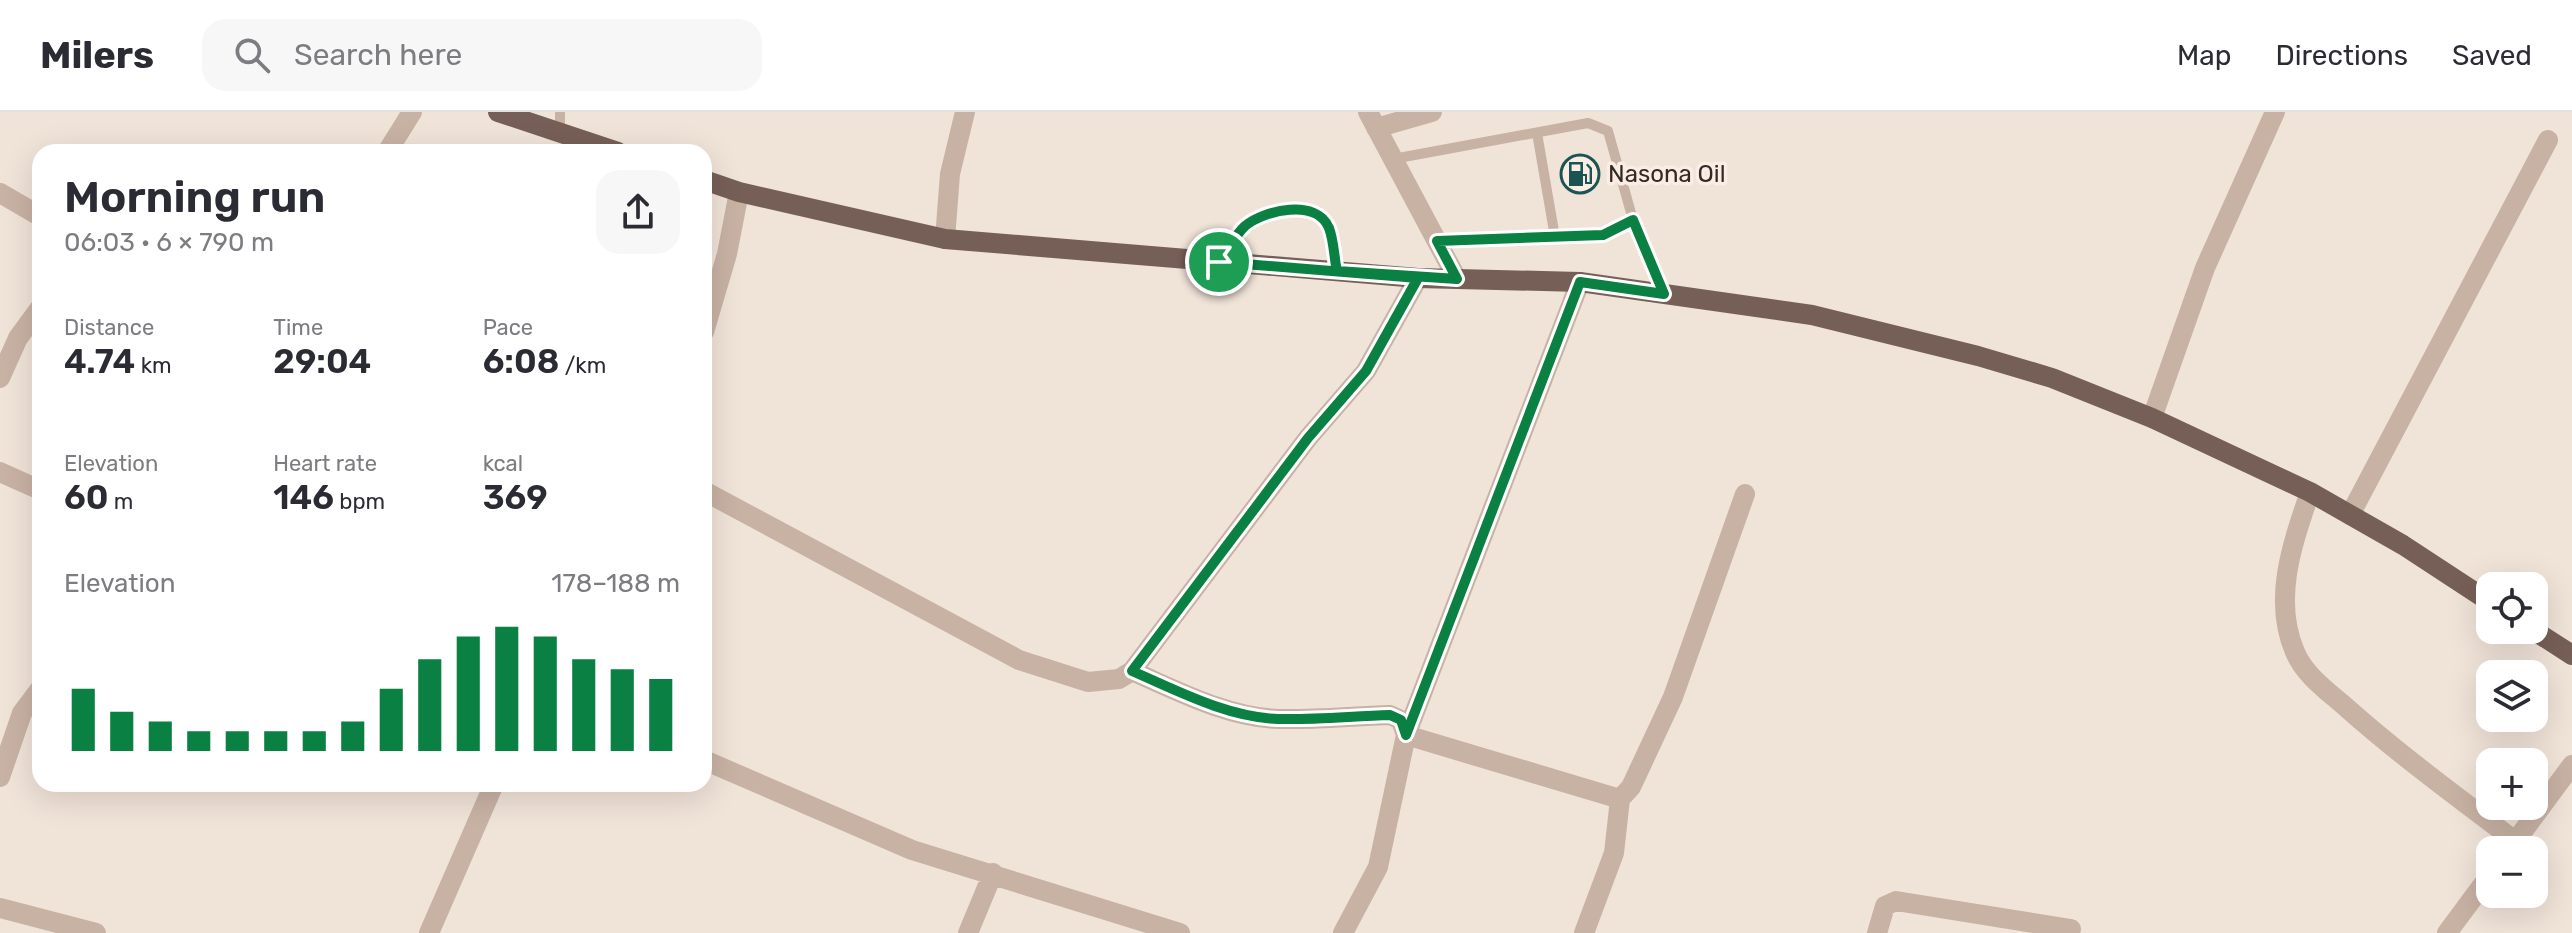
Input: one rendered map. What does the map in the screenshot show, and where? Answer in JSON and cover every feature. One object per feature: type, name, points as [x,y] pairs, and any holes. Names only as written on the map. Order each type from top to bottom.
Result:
[{"type":"main road","points":[[498,112],[560,122],[603,144]]},
{"type":"main road","points":[[712,183],[739,192],[945,239],[1418,278],[1580,282],[1812,315],[1978,356],[2052,378],[2152,418],[2310,492],[2476,593]]},
{"type":"main road","points":[[2548,640],[2572,655]]},
{"type":"street","points":[[392,144],[412,112]]},
{"type":"street","points":[[945,239],[950,174],[965,112]]},
{"type":"street","points":[[1432,112],[1372,120],[1457,279]]},
{"type":"street","points":[[2152,418],[2205,268],[2275,112]]},
{"type":"street","points":[[2350,515],[2548,140]]},
{"type":"street","points":[[712,305],[727,254],[739,192]]},
{"type":"street","points":[[0,193],[32,212]]},
{"type":"street","points":[[712,495],[1019,660],[1088,682],[1119,679],[1132,671],[1308,438],[1366,371],[1418,278]]},
{"type":"street","points":[[1343,933],[1378,867],[1406,735],[1580,282]]},
{"type":"street","points":[[0,378],[18,338],[32,319]]},
{"type":"street","points":[[0,472],[32,486]]},
{"type":"street","points":[[2310,492],[2288,557],[2286,610],[2294,650],[2305,671],[2386,743],[2500,836]]},
{"type":"street","points":[[1584,933],[1614,853],[1620,799],[1631,787],[1673,697],[1745,494]]},
{"type":"street","points":[[1132,671],[1214,706],[1247,714],[1277,719],[1390,715],[1401,720],[1406,735]]},
{"type":"street","points":[[0,777],[22,713],[32,700]]},
{"type":"street","points":[[1406,735],[1620,799]]},
{"type":"street","points":[[712,763],[912,850],[993,873],[1127,925],[1180,933]]},
{"type":"street","points":[[2519,836],[2572,765]]},
{"type":"street","points":[[429,933],[491,792]]},
{"type":"street","points":[[968,933],[993,873]]},
{"type":"street","points":[[2447,933],[2476,894]]},
{"type":"street","points":[[1877,933],[1885,906],[1896,901],[2071,929]]},
{"type":"street","points":[[0,908],[96,933]]},
{"type":"lane","points":[[1393,159],[1588,123],[1608,131],[1633,220],[1664,294]]},
{"type":"lane","points":[[1537,133],[1555,237]]},
{"type":"lane","points":[[1219,262],[1245,225],[1275,213],[1305,209],[1323,218],[1329,228],[1337,271]]},
{"type":"lane","points":[[1437,241],[1603,235],[1633,220]]},
{"type":"place","name":"Nasona Oil","points":[[1580,174]]},
{"type":"route","points":[[1219,262],[1245,225],[1275,213],[1305,209],[1323,218],[1329,228],[1337,271],[1418,278],[1457,279],[1437,241],[1603,235],[1633,220],[1664,294],[1580,282],[1406,735],[1401,720],[1390,715],[1277,719],[1247,714],[1214,706],[1132,671],[1308,438],[1341,396],[1366,371],[1418,278],[1219,262]]}]
